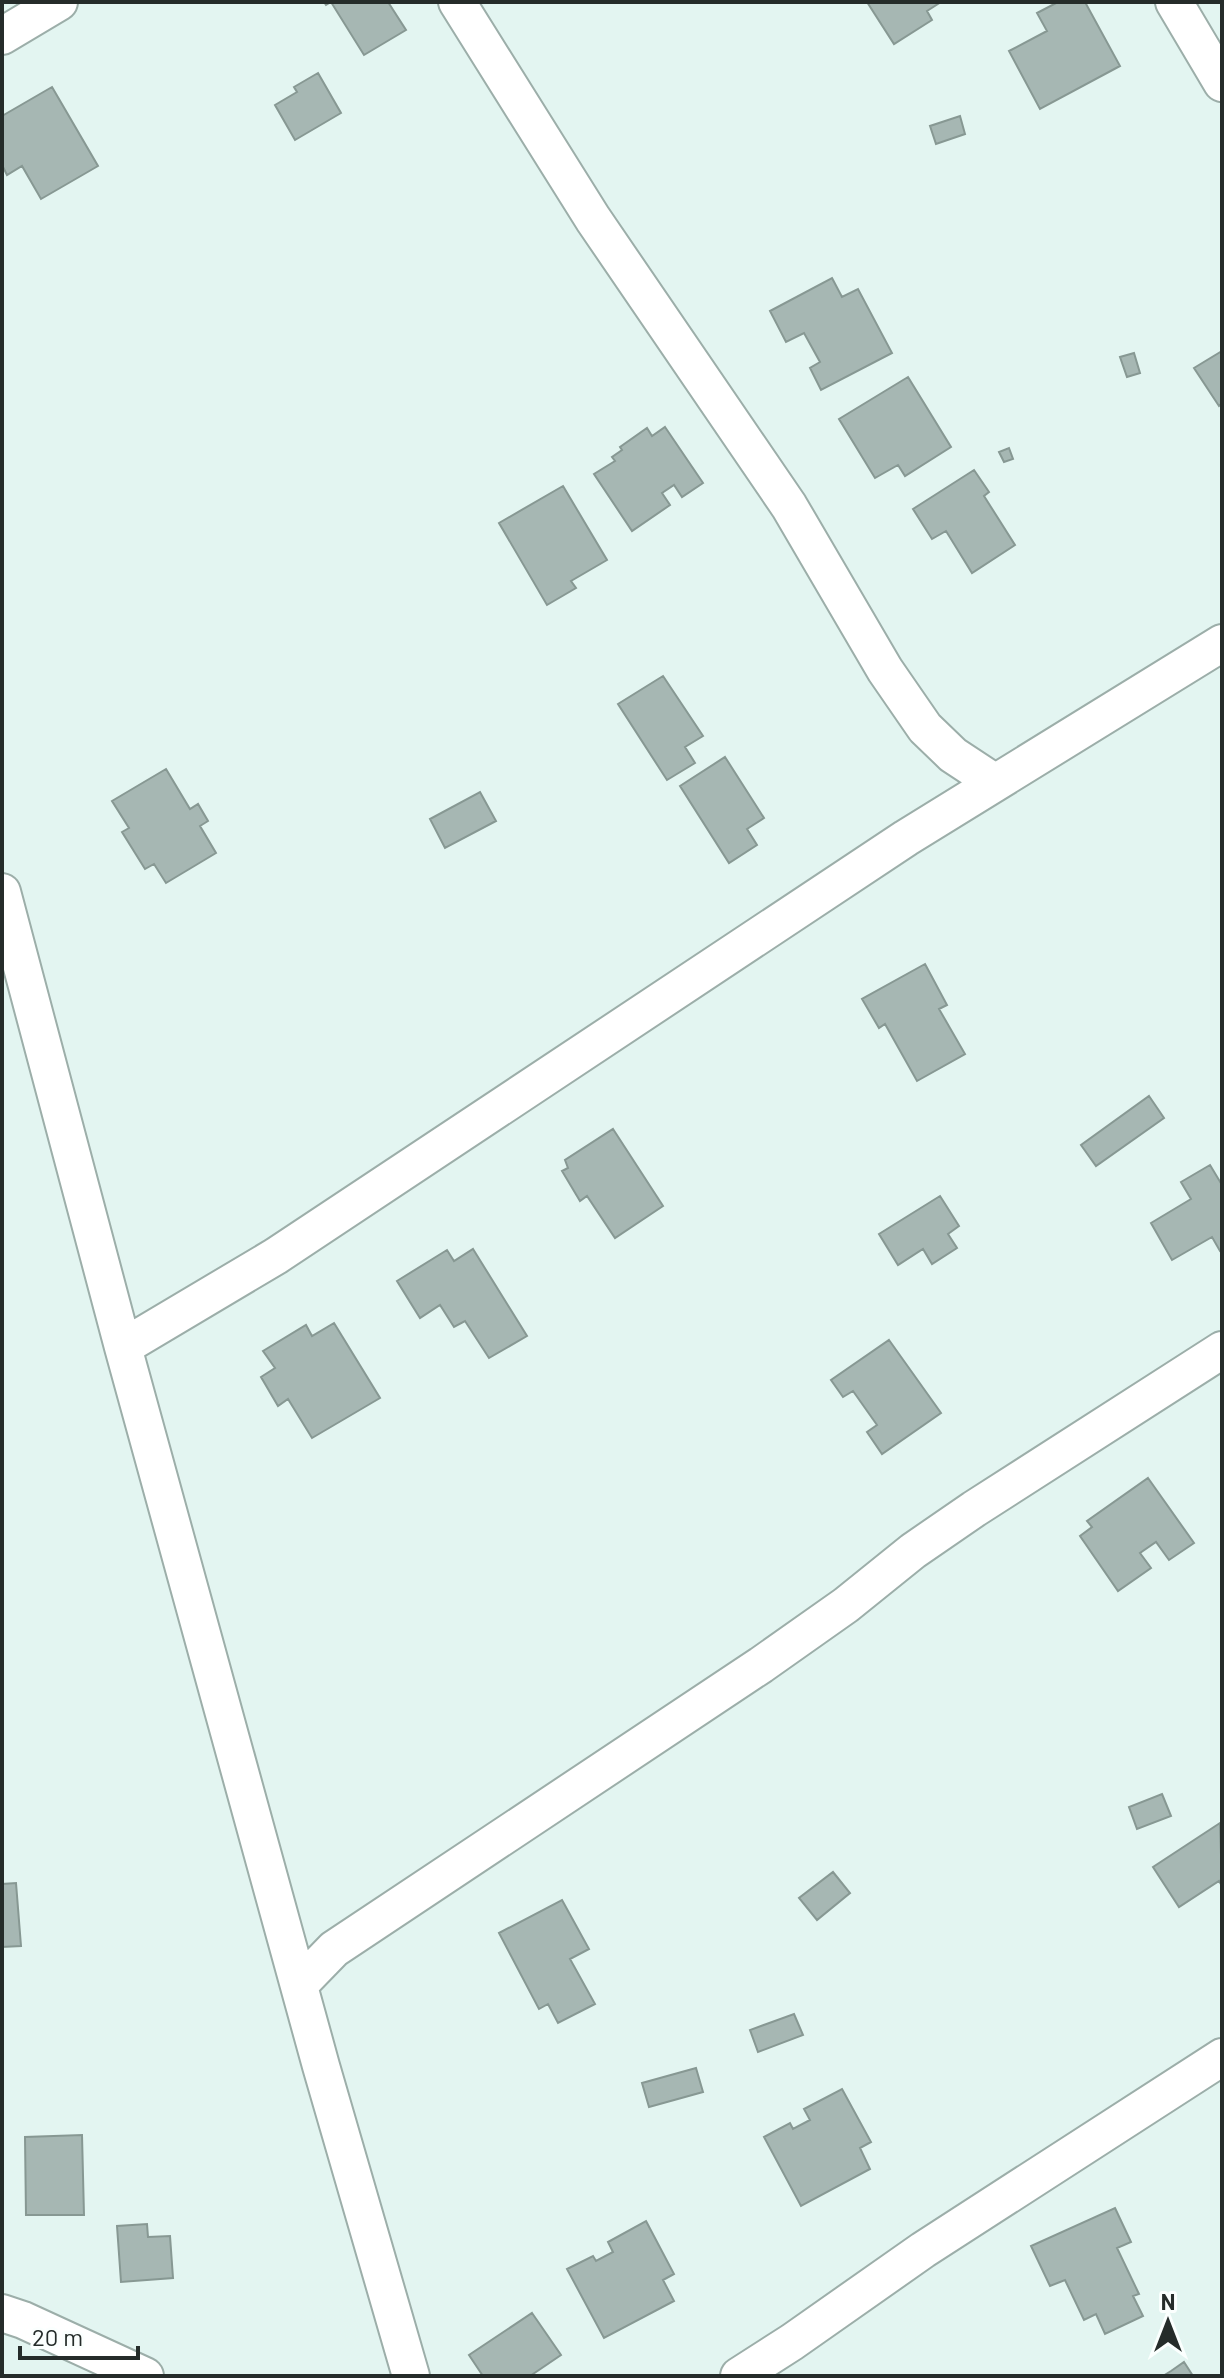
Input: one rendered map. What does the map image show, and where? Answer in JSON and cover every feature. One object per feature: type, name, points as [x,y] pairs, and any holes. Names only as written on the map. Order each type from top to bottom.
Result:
[{"type":"street","points":[[2,36],[59,2]]},
{"type":"street","points":[[457,2],[593,219],[789,506],[885,670],[925,728],[953,755],[994,782]]},
{"type":"street","points":[[1174,2],[1222,83]]},
{"type":"street","points":[[123,1347],[276,1256],[906,838],[1222,643]]},
{"type":"street","points":[[2,892],[123,1347],[299,1985],[411,2376]]},
{"type":"street","points":[[299,1985],[334,1949],[761,1665],[846,1605],[925,1542],[1222,1350]]},
{"type":"street","points":[[739,2376],[923,2250],[1222,2057]]},
{"type":"street","points":[[2,2313],[145,2376]]},
{"type":"building","points":[[331,2],[388,2],[406,30],[364,55]]},
{"type":"building","points":[[867,2],[941,2],[927,11],[932,20],[894,44]]},
{"type":"building","points":[[1058,2],[1085,2],[1120,66],[1040,109],[1009,51],[1047,31],[1037,13]]},
{"type":"building","points":[[318,73],[341,113],[295,140],[275,105],[297,92],[294,87]]},
{"type":"building","points":[[52,87],[98,166],[41,199],[22,166],[7,175],[2,165],[2,116]]},
{"type":"building","points":[[960,116],[965,134],[936,144],[930,126]]},
{"type":"building","points":[[832,278],[842,297],[858,289],[892,353],[821,390],[810,368],[820,362],[804,333],[786,342],[770,311]]},
{"type":"building","points":[[1222,351],[1222,403],[1219,406],[1194,368]]},
{"type":"building","points":[[1134,353],[1140,373],[1127,377],[1120,357]]},
{"type":"building","points":[[908,377],[951,447],[905,476],[898,465],[875,478],[839,419]]},
{"type":"building","points":[[665,427],[703,483],[682,497],[674,485],[662,493],[670,505],[632,531],[594,474],[615,461],[612,457],[622,450],[620,447],[647,428],[652,436]]},
{"type":"building","points":[[1009,448],[1013,459],[1004,462],[999,452]]},
{"type":"building","points":[[974,470],[989,492],[984,496],[1015,545],[972,573],[946,531],[932,539],[913,509]]},
{"type":"building","points":[[563,486],[607,560],[571,581],[576,588],[547,605],[499,523]]},
{"type":"building","points":[[663,676],[703,736],[685,747],[695,763],[667,780],[618,704]]},
{"type":"building","points":[[725,757],[764,818],[747,829],[757,845],[729,863],[680,786]]},
{"type":"building","points":[[166,769],[190,809],[198,804],[208,821],[200,826],[216,853],[166,883],[154,864],[145,869],[122,832],[129,828],[112,801]]},
{"type":"building","points":[[480,792],[496,821],[445,848],[430,819]]},
{"type":"building","points":[[925,964],[947,1005],[939,1009],[965,1054],[917,1081],[885,1024],[879,1028],[862,999]]},
{"type":"building","points":[[1149,1096],[1164,1118],[1096,1166],[1081,1145]]},
{"type":"building","points":[[613,1129],[663,1206],[615,1238],[587,1196],[580,1201],[562,1171],[568,1168],[565,1160]]},
{"type":"building","points":[[1210,1165],[1222,1185],[1222,1250],[1212,1237],[1172,1260],[1151,1223],[1191,1199],[1181,1182]]},
{"type":"building","points":[[940,1196],[959,1226],[948,1234],[957,1248],[932,1264],[923,1249],[898,1265],[879,1234]]},
{"type":"building","points":[[473,1249],[527,1336],[489,1358],[465,1321],[454,1327],[440,1305],[420,1318],[397,1281],[447,1250],[454,1261]]},
{"type":"building","points":[[334,1323],[380,1398],[312,1438],[288,1399],[278,1406],[261,1377],[275,1368],[263,1351],[306,1325],[312,1336]]},
{"type":"building","points":[[889,1340],[941,1413],[882,1454],[867,1432],[877,1425],[853,1391],[843,1397],[831,1380]]},
{"type":"building","points":[[1148,1478],[1194,1543],[1169,1560],[1156,1542],[1140,1553],[1151,1568],[1118,1591],[1080,1536],[1092,1527],[1087,1521]]},
{"type":"building","points":[[1162,1794],[1171,1816],[1137,1829],[1129,1807]]},
{"type":"building","points":[[1220,1823],[1222,1886],[1219,1881],[1179,1907],[1153,1867]]},
{"type":"building","points":[[833,1872],[850,1893],[817,1920],[799,1898]]},
{"type":"building","points":[[16,1883],[21,1946],[2,1947],[2,1884]]},
{"type":"building","points":[[562,1900],[589,1949],[570,1959],[595,2004],[558,2023],[548,2004],[539,2009],[499,1933]]},
{"type":"building","points":[[794,2014],[803,2035],[758,2052],[750,2030]]},
{"type":"building","points":[[696,2068],[703,2092],[649,2107],[642,2083]]},
{"type":"building","points":[[842,2089],[871,2142],[860,2148],[870,2169],[801,2206],[764,2137],[790,2123],[793,2129],[810,2120],[804,2109]]},
{"type":"building","points":[[82,2135],[84,2215],[26,2215],[25,2137]]},
{"type":"building","points":[[1115,2208],[1131,2242],[1117,2248],[1139,2294],[1133,2296],[1143,2316],[1105,2334],[1096,2314],[1084,2320],[1065,2280],[1050,2286],[1031,2246]]},
{"type":"building","points":[[646,2221],[674,2274],[663,2280],[674,2301],[604,2338],[567,2269],[593,2256],[596,2261],[613,2252],[608,2242]]},
{"type":"building","points":[[147,2224],[148,2237],[170,2236],[173,2278],[121,2282],[117,2226]]},
{"type":"building","points":[[532,2313],[561,2355],[530,2376],[483,2376],[469,2355]]},
{"type":"building","points":[[1184,2362],[1193,2376],[1163,2376],[1171,2371]]}]
